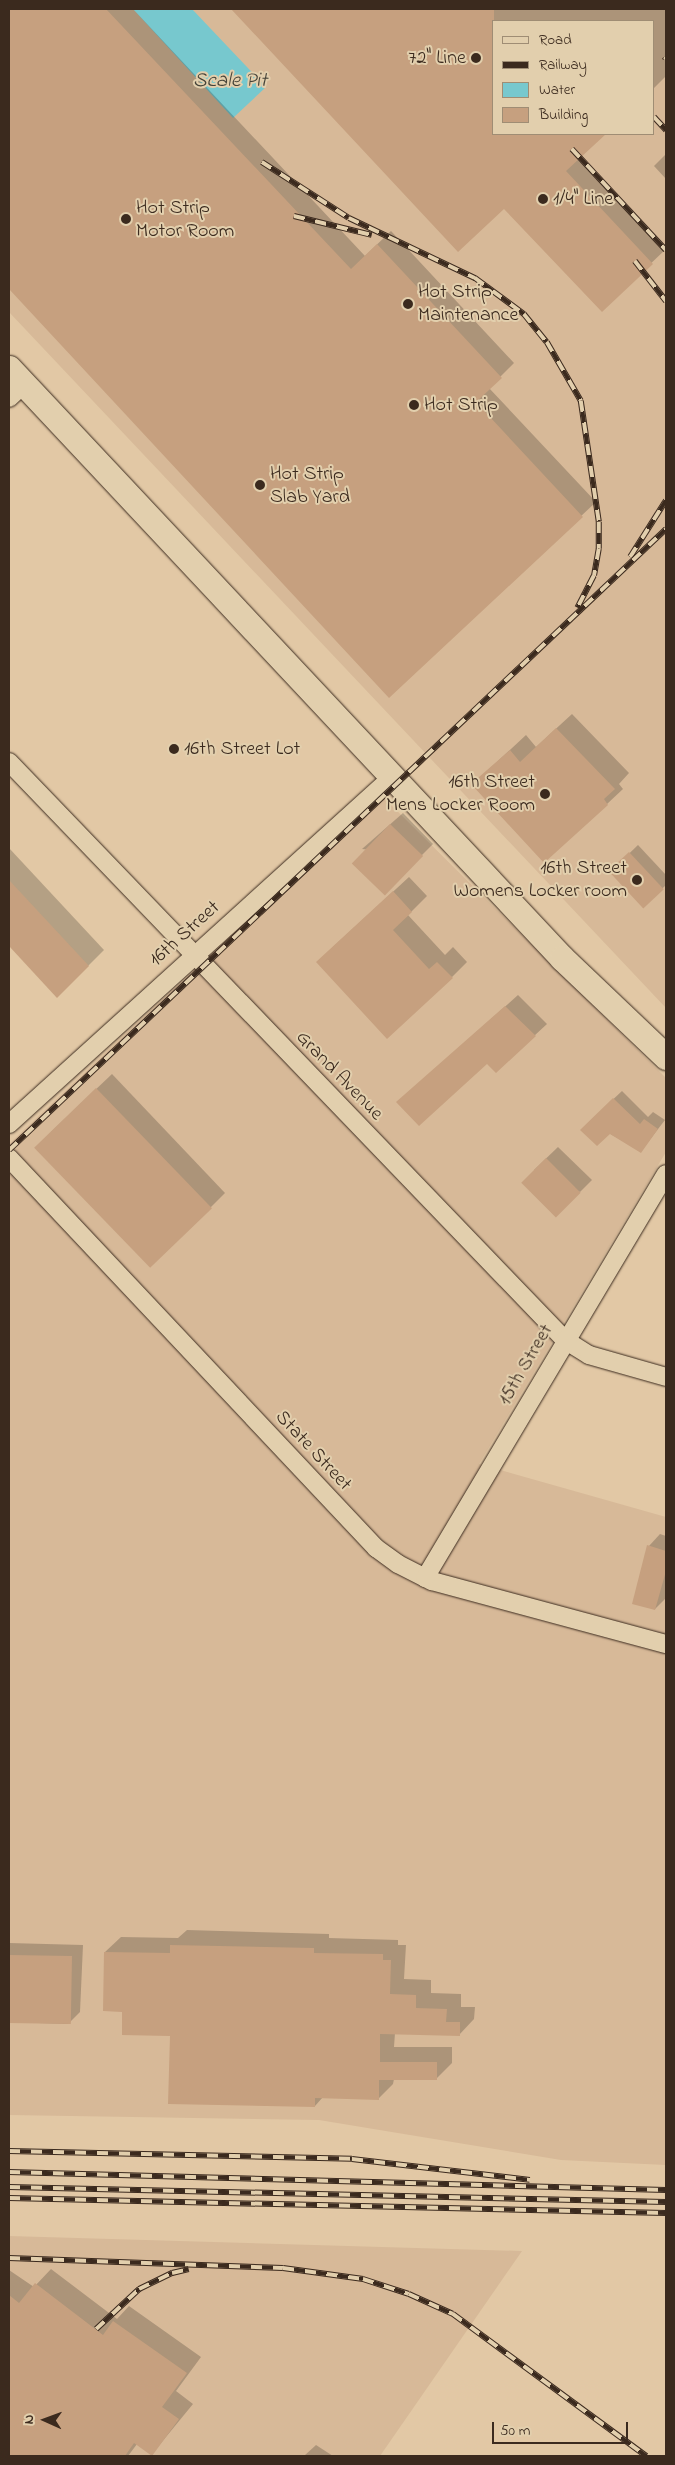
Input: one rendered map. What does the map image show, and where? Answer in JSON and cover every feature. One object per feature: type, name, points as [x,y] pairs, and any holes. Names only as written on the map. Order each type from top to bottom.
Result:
[{"type":"main road","points":[[14,383],[392,777],[562,958],[666,1057]]},
{"type":"street","name":"Grand Avenue","points":[[9,762],[192,956],[565,1340],[589,1355],[666,1377]]},
{"type":"street","name":"16th Street","points":[[9,1124],[192,956],[392,777]]},
{"type":"street","name":"State Street","points":[[9,1158],[356,1528],[398,1564],[425,1578],[666,1644]]},
{"type":"street","name":"15th Street","points":[[425,1578],[565,1340],[666,1174]]},
{"type":"shaded area","points":[[9,9],[666,9],[666,1008],[9,312]]},
{"type":"shaded area","points":[[380,794],[666,1078],[666,1152],[479,1464],[666,1517],[666,2165],[561,2160],[319,2120],[9,2115],[9,1144]]},
{"type":"shaded area","points":[[9,2236],[522,2251],[380,2456],[9,2456]]},
{"type":"water","name":"Scale Pit","points":[[133,9],[192,9],[266,87],[233,118]]},
{"type":"building","points":[[9,9],[106,9],[351,269],[377,244],[502,378],[476,402],[583,517],[389,698],[9,289]]},
{"type":"building","points":[[231,9],[494,9],[494,20],[492,20],[492,135],[605,135],[566,171],[653,264],[602,312],[504,209],[458,252]]},
{"type":"building","name":"16th Street Mens Locker Room","points":[[556,728],[615,789],[604,799],[608,805],[544,863],[471,784],[510,750],[520,762]]},
{"type":"building","points":[[390,824],[423,856],[385,896],[352,864]]},
{"type":"building","name":"16th Street Womens Locker room","points":[[629,852],[664,889],[643,908],[609,871]]},
{"type":"building","points":[[9,880],[89,966],[57,998],[9,946]]},
{"type":"building","points":[[393,891],[412,912],[393,930],[429,969],[437,962],[453,978],[387,1039],[316,962]]},
{"type":"building","points":[[505,1006],[536,1036],[496,1073],[487,1064],[419,1126],[396,1102]]},
{"type":"building","points":[[96,1088],[212,1208],[150,1268],[34,1148]]},
{"type":"building","points":[[613,1098],[640,1124],[644,1119],[658,1129],[641,1153],[610,1134],[597,1146],[580,1130]]},
{"type":"building","points":[[546,1158],[581,1193],[556,1217],[521,1183]]},
{"type":"building","points":[[647,1545],[666,1551],[666,1571],[655,1610],[632,1604]]},
{"type":"building","points":[[170,1945],[314,1948],[314,1953],[383,1954],[383,1960],[391,1960],[390,1994],[416,1995],[416,2008],[447,2009],[446,2022],[460,2022],[460,2036],[380,2034],[380,2062],[437,2062],[437,2080],[379,2080],[379,2100],[315,2098],[315,2107],[168,2104],[170,2036],[122,2035],[122,2012],[103,2011],[104,1952],[170,1953]]},
{"type":"building","points":[[9,1955],[72,1956],[71,2024],[9,2023]]},
{"type":"building","points":[[35,2283],[103,2335],[113,2321],[187,2373],[162,2407],[179,2419],[152,2456],[134,2443],[125,2456],[9,2456],[9,2295],[19,2303]]},
{"type":"railway","points":[[655,118],[666,130]]},
{"type":"railway","points":[[572,149],[666,250]]},
{"type":"railway","points":[[262,162],[349,218],[475,278],[524,314],[547,342],[581,401],[599,522],[599,549],[594,576],[578,608]]},
{"type":"railway","points":[[294,216],[372,235]]},
{"type":"railway","points":[[635,261],[666,301]]},
{"type":"railway","points":[[630,557],[666,500]]},
{"type":"railway","points":[[9,1150],[666,529]]},
{"type":"railway","points":[[9,2151],[352,2159],[530,2180]]},
{"type":"railway","points":[[9,2172],[666,2190]]},
{"type":"railway","points":[[9,2187],[666,2202]]},
{"type":"railway","points":[[9,2198],[666,2213]]},
{"type":"railway","points":[[9,2258],[283,2268],[363,2279],[409,2294],[453,2314],[646,2456]]},
{"type":"railway","points":[[96,2329],[139,2289],[172,2273],[189,2269]]},
{"type":"place","name":"72\" Line","points":[[476,58]]},
{"type":"place","name":"1/4\" Line","points":[[543,199]]},
{"type":"place","name":"Hot Strip Motor Room","points":[[126,219]]},
{"type":"place","name":"Hot Strip Maintenance","points":[[408,304]]},
{"type":"place","name":"Hot Strip","points":[[414,405]]},
{"type":"place","name":"Hot Strip Slab Yard","points":[[260,485]]},
{"type":"place","name":"16th Street Lot","points":[[174,749]]},
{"type":"place","name":"16th Street Mens Locker Room","points":[[545,794]]},
{"type":"place","name":"16th Street Womens Locker room","points":[[637,880]]}]
